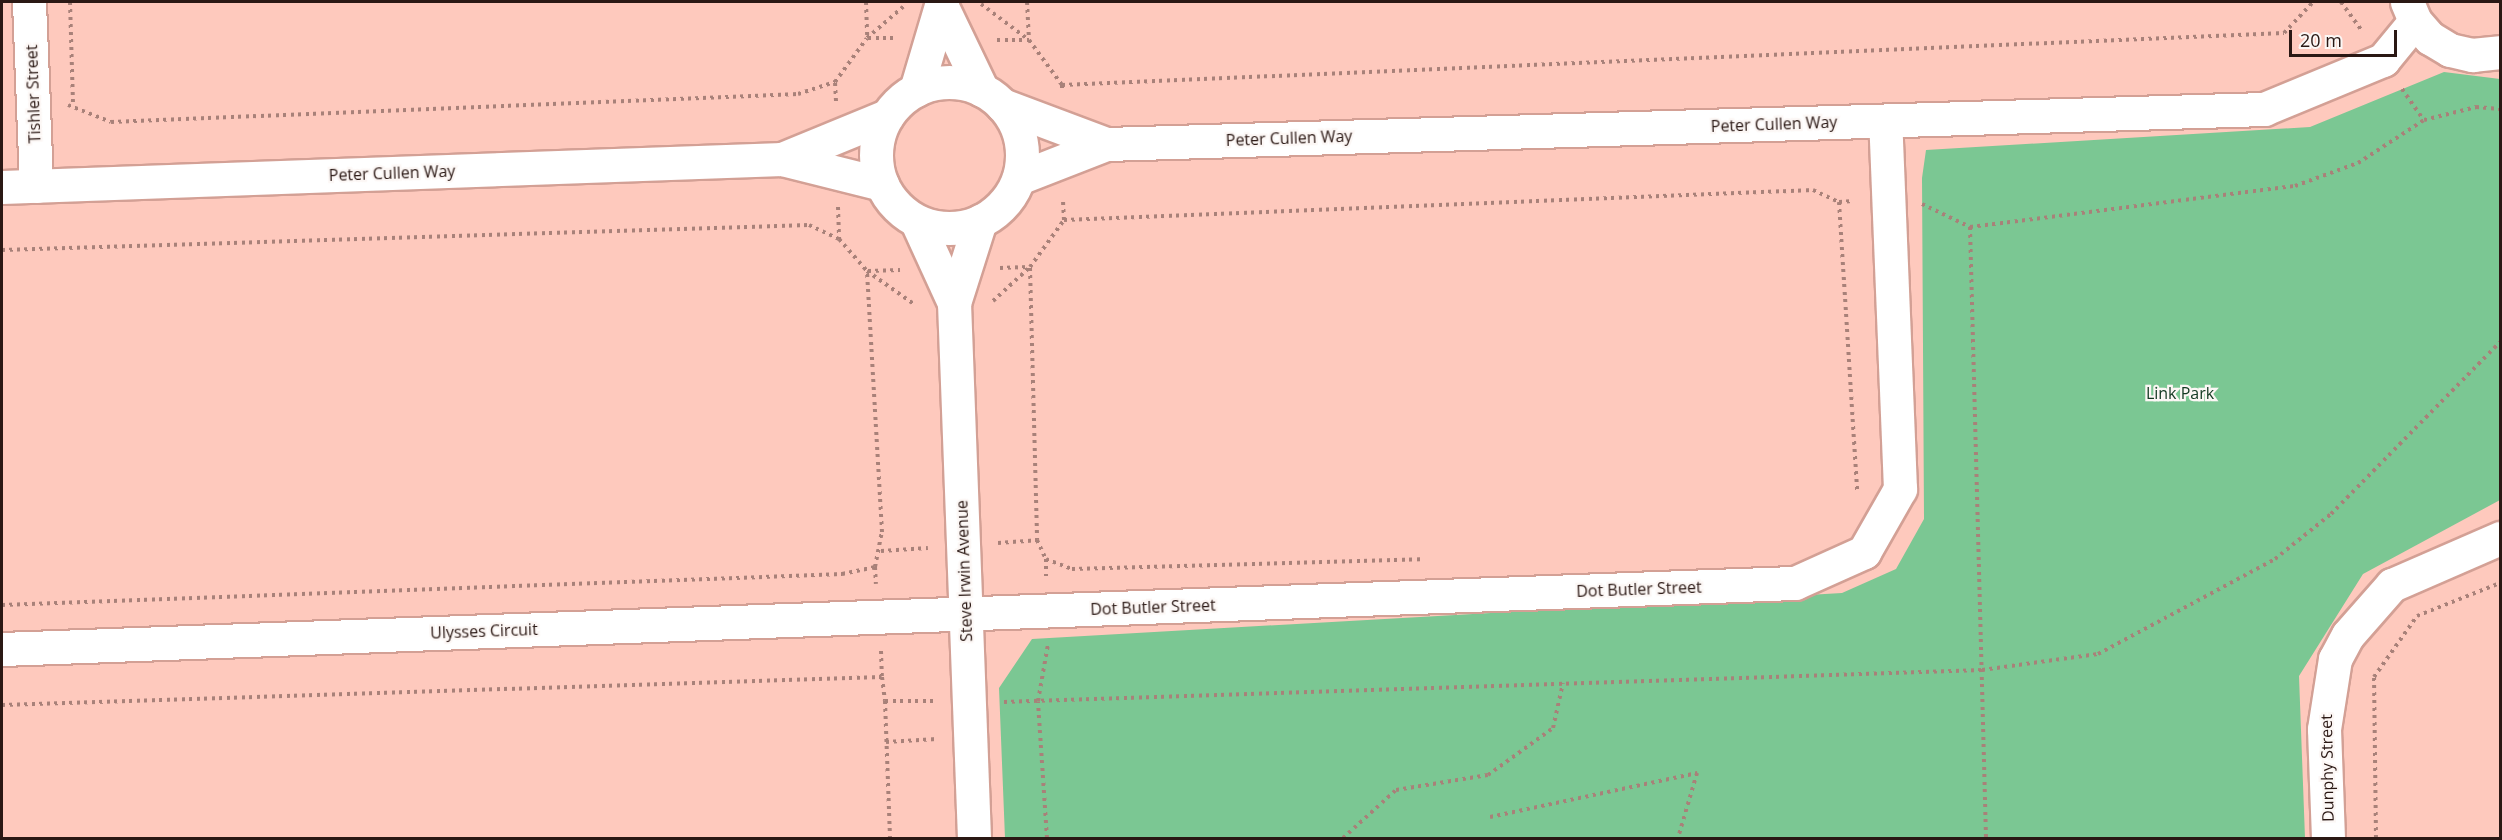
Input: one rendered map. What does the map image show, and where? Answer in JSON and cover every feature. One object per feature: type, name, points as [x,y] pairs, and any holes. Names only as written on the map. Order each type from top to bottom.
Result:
[{"type":"street","name":"Tishler Street","points":[[29,2],[36,186]]},
{"type":"street","points":[[916,90],[942,4]]},
{"type":"street","points":[[917,222],[956,227],[980,221],[1010,196],[1019,178],[1021,139],[992,98],[942,4]]},
{"type":"street","points":[[2411,11],[2430,38],[2450,50],[2472,55],[2500,52]]},
{"type":"street","name":"Peter Cullen Way","points":[[1019,178],[1106,144],[2264,109],[2383,60],[2411,11]]},
{"type":"street","name":"Peter Cullen Way","points":[[782,159],[887,116],[916,90],[937,83],[960,83],[1106,144]]},
{"type":"street","name":"Peter Cullen Way","points":[[887,116],[878,138],[876,162],[882,184],[894,203],[917,222]]},
{"type":"street","name":"Dot Butler Street","points":[[966,614],[1795,583],[1864,552],[1900,489],[1886,120]]},
{"type":"street","name":"Peter Cullen Way","points":[[2,187],[782,159],[882,184]]},
{"type":"street","name":"Steve Irwin Avenue","points":[[974,838],[955,318],[980,221]]},
{"type":"street","name":"Steve Irwin Avenue","points":[[917,222],[955,318]]},
{"type":"street","name":"Dunphy Street","points":[[2328,838],[2324,729],[2335,659],[2348,635],[2392,585],[2500,538]]},
{"type":"street","name":"Ulysses Circuit","points":[[2,649],[966,614]]},
{"type":"path","points":[[70,2],[73,105]]},
{"type":"path","points":[[866,2],[867,38]]},
{"type":"path","points":[[33,107],[73,105],[111,122],[798,94],[836,82],[867,38],[909,2]]},
{"type":"path","points":[[977,2],[1029,40],[1062,85],[2284,33],[2313,2]]},
{"type":"path","points":[[1027,2],[1029,40]]},
{"type":"path","points":[[1912,199],[1970,227],[2295,186],[2358,163],[2424,120],[2476,107],[2500,109]]},
{"type":"path","points":[[1428,559],[1072,569],[1046,559],[1037,540],[1030,267],[1064,220],[1813,190],[1839,202],[1858,493],[1852,502]]},
{"type":"path","points":[[2,250],[809,225],[839,239],[867,271],[955,318]]},
{"type":"path","points":[[1970,227],[1986,838]]},
{"type":"path","points":[[2,605],[842,574],[875,567],[882,532],[867,271]]},
{"type":"path","points":[[885,701],[1038,701],[1982,670],[2098,654],[2275,559],[2331,514],[2500,342]]},
{"type":"path","points":[[2376,838],[2374,677],[2417,616],[2500,583]]},
{"type":"path","points":[[1047,838],[1038,701],[1048,656]]},
{"type":"path","points":[[2,705],[882,677],[885,701],[890,838]]},
{"type":"path","points":[[1343,838],[1396,790],[1488,775],[1553,728],[1563,683]]},
{"type":"path","points":[[886,742],[937,739]]},
{"type":"path","points":[[1490,817],[1697,773],[1678,838]]},
{"type":"green space","name":"Link Park","points":[[2444,72],[2500,79],[2500,500],[2363,574],[2299,676],[2305,838],[1005,838],[999,688],[1032,639],[1842,593],[1896,569],[1924,519],[1922,178],[1926,150],[2310,127]]}]
